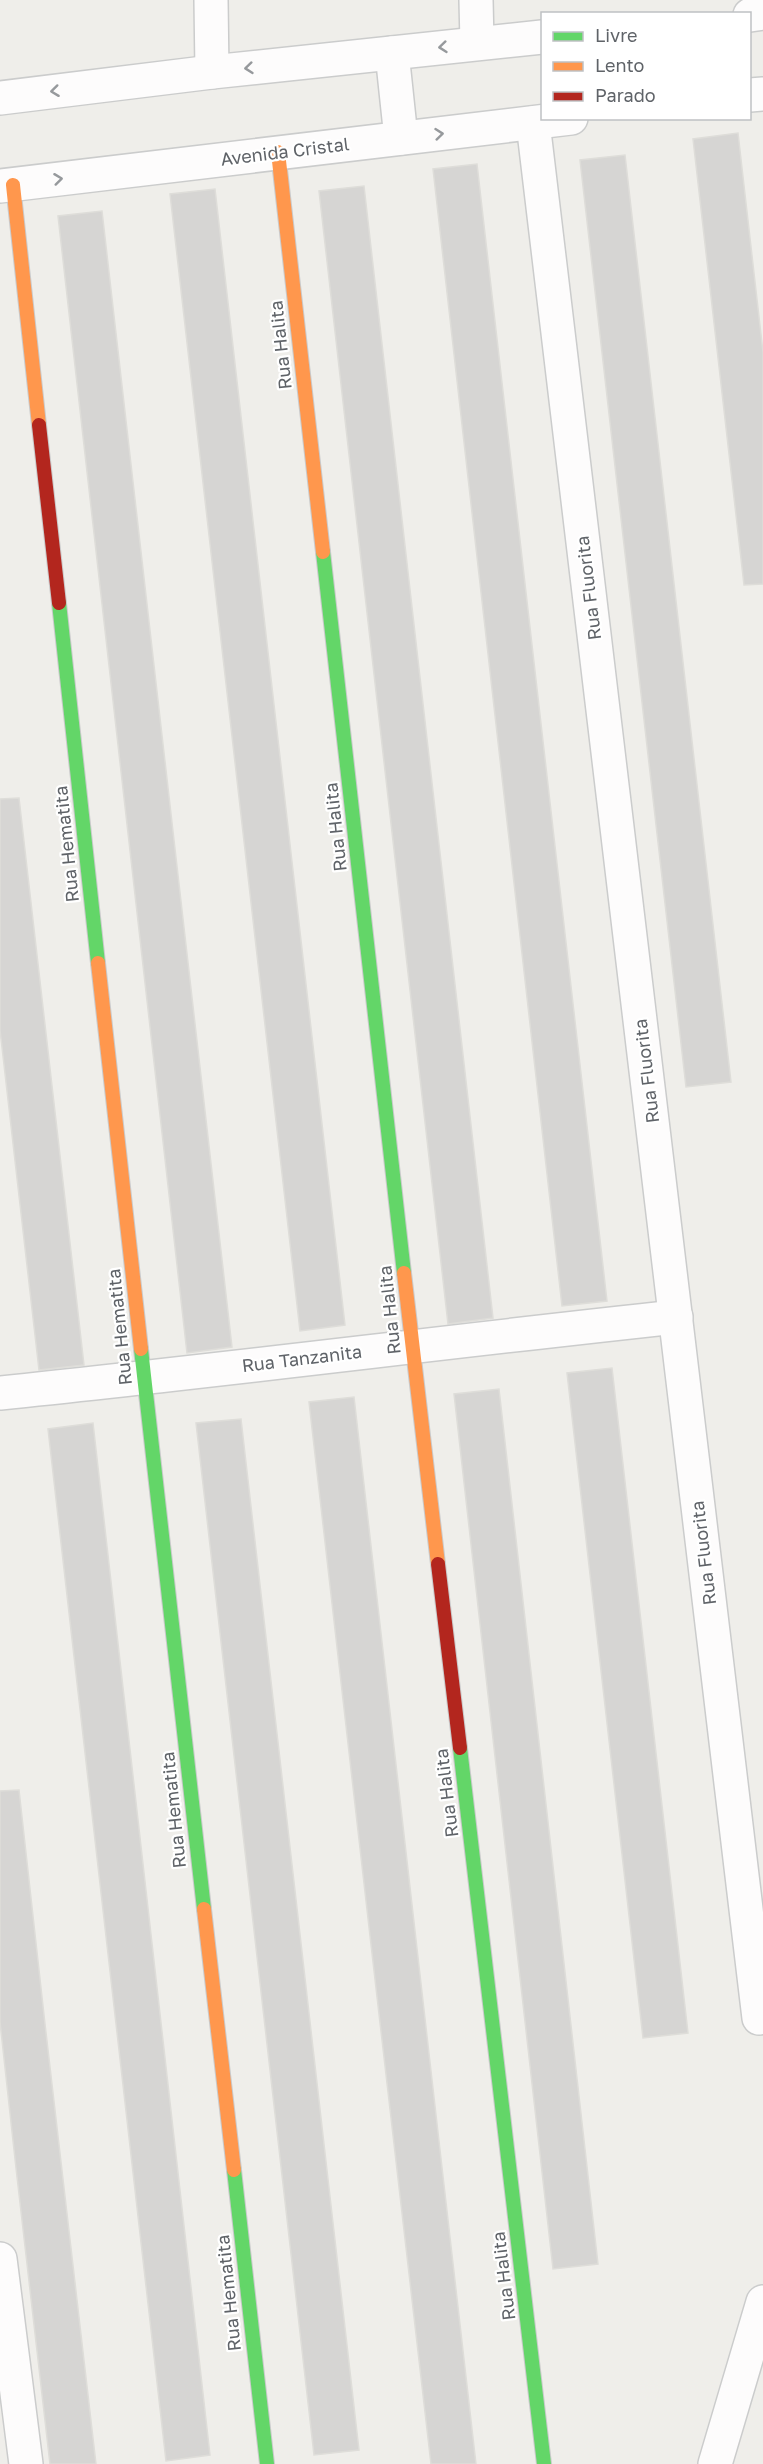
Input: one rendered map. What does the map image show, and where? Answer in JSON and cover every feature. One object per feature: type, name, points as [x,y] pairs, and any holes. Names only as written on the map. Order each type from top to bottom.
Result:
[{"type":"street","points":[[212,0],[212,72]]},
{"type":"street","points":[[476,0],[477,43]]},
{"type":"street","points":[[0,98],[212,72],[541,37]]},
{"type":"street","points":[[392,53],[401,138]]},
{"type":"street","name":"Avenida Cristal","points":[[6,186],[555,120]]},
{"type":"street","name":"Rua Fluorita","points":[[533,123],[759,2018]]},
{"type":"street","name":"Rua Halita","points":[[278,152],[412,1345],[544,2464]]},
{"type":"street","name":"Rua Hematita","points":[[6,186],[267,2464]]},
{"type":"street","name":"Rua Tanzanita","points":[[0,1393],[676,1317]]},
{"type":"street","points":[[0,2259],[26,2464]]},
{"type":"street","points":[[715,2464],[763,2302]]},
{"type":"building","points":[[738,133],[763,352],[763,584],[744,585],[693,139]]},
{"type":"building","points":[[625,155],[731,1082],[686,1087],[580,160]]},
{"type":"building","points":[[477,164],[607,1301],[562,1306],[433,169]]},
{"type":"building","points":[[364,186],[493,1318],[448,1324],[319,191]]},
{"type":"building","points":[[215,189],[345,1325],[300,1331],[170,194]]},
{"type":"building","points":[[102,211],[232,1347],[187,1353],[58,216]]},
{"type":"building","points":[[19,798],[84,1365],[39,1370],[0,1030],[0,799]]},
{"type":"building","points":[[612,1368],[688,2033],[643,2038],[567,1373]]},
{"type":"building","points":[[499,1389],[598,2264],[553,2269],[454,1394]]},
{"type":"building","points":[[354,1397],[476,2464],[431,2464],[373,1962],[309,1402]]},
{"type":"building","points":[[241,1419],[359,2450],[314,2455],[196,1423]]},
{"type":"building","points":[[93,1423],[210,2455],[166,2461],[48,1429]]},
{"type":"building","points":[[19,1790],[96,2464],[50,2464],[16,2168],[0,2022],[0,1791]]},
{"type":"traffic: fast","points":[[323,552],[404,1273]]},
{"type":"traffic: fast","points":[[59,603],[98,963]]},
{"type":"traffic: fast","points":[[141,1349],[204,1909]]},
{"type":"traffic: fast","points":[[460,1748],[544,2464]]},
{"type":"traffic: fast","points":[[234,2170],[267,2464]]},
{"type":"traffic: slow","points":[[278,152],[323,552]]},
{"type":"traffic: slow","points":[[13,185],[39,425]]},
{"type":"traffic: slow","points":[[98,963],[141,1349]]},
{"type":"traffic: slow","points":[[404,1273],[438,1564]]},
{"type":"traffic: slow","points":[[204,1909],[234,2170]]},
{"type":"traffic: jam","points":[[39,425],[59,603]]},
{"type":"traffic: jam","points":[[438,1564],[460,1748]]}]
